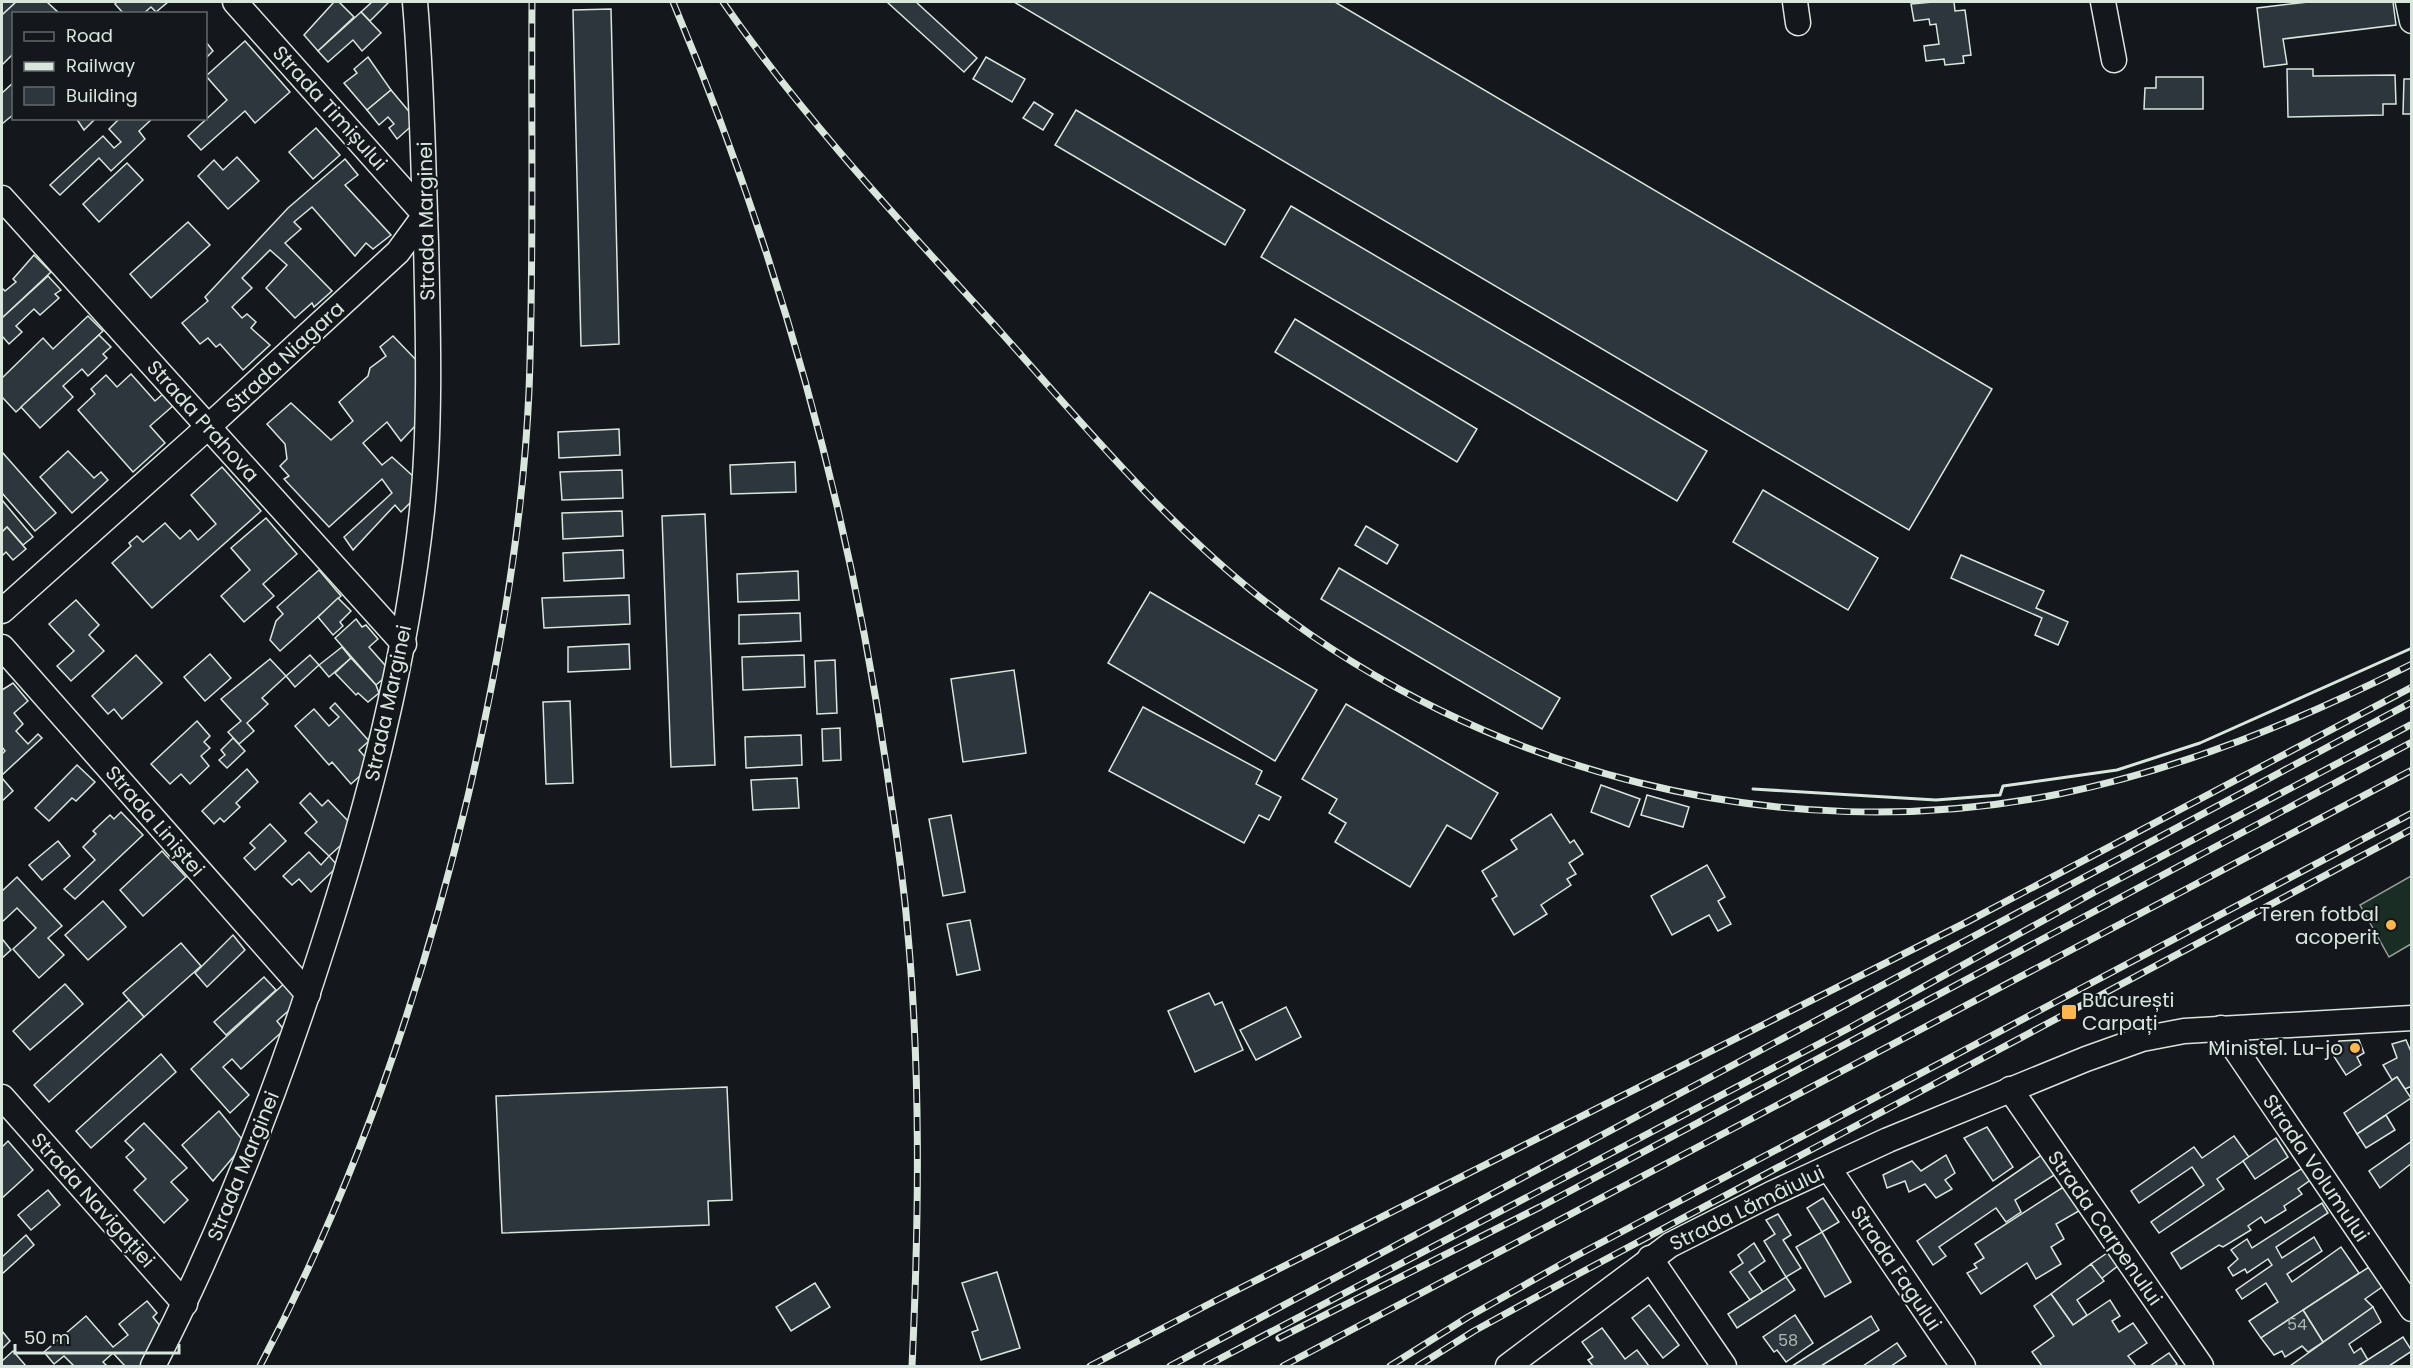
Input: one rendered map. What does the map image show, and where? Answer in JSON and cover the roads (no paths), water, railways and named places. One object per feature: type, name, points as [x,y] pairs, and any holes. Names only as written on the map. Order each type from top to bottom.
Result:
[{"type":"street","name":"Strada Timișului","points":[[235,2],[425,215]]},
{"type":"street","name":"Strada Marginei","points":[[153,1366],[185,1304],[271,1099],[308,994],[345,878],[374,775],[404,644],[422,509],[429,383],[421,71],[414,2]]},
{"type":"street","points":[[2103,2],[2114,60]]},
{"type":"street","points":[[2408,2],[2412,21]]},
{"type":"street","name":"Strada Prahova","points":[[2,198],[404,644]]},
{"type":"street","name":"Strada Niagara","points":[[2,611],[208,427],[398,252],[425,215]]},
{"type":"street","name":"Strada Liniștei","points":[[2,647],[308,994]]},
{"type":"street","name":"Strada Lămâiului","points":[[1508,1366],[1650,1258],[1725,1216],[1929,1121],[2010,1089],[2142,1039],[2221,1028],[2412,1018]]},
{"type":"street","name":"Strada Volumului","points":[[2221,1028],[2412,1309]]},
{"type":"street","name":"Strada Carpenului","points":[[2010,1089],[2201,1366]]},
{"type":"street","name":"Strada Navigației","points":[[2,1096],[185,1304]]},
{"type":"street","name":"Strada Fagului","points":[[1829,1169],[1963,1366]]},
{"type":"street","points":[[1650,1258],[1724,1366]]},
{"type":"railway","points":[[260,1366],[326,1229],[355,1159],[407,1016],[449,870],[490,696],[508,595],[526,442],[531,294],[532,2]]},
{"type":"railway","points":[[673,2],[746,191],[806,383],[853,578],[872,678],[901,869],[912,979],[917,1090],[916,1256],[912,1366]]},
{"type":"railway","points":[[723,2],[787,88],[855,170],[1124,470],[1191,537],[1262,599],[1349,660],[1441,711],[1538,752],[1639,783],[1743,803],[1848,812],[1954,809],[2059,794],[2105,784],[2195,757],[2283,724],[2412,664]]},
{"type":"railway","points":[[1090,1366],[1967,922],[2412,687]]},
{"type":"railway","points":[[1170,1366],[2412,702]]},
{"type":"railway","points":[[1206,1366],[1851,1027],[2100,889],[2412,724]]},
{"type":"railway","points":[[1279,1338],[1540,1207],[2412,742]]},
{"type":"railway","points":[[1283,1366],[2412,770]]},
{"type":"railway","points":[[1390,1366],[1468,1317],[1574,1257],[2412,813]]},
{"type":"railway","points":[[1418,1366],[1474,1331],[1582,1272],[2412,829]]},
{"type":"place","name":"Teren fotbal acoperit","points":[[2391,925]]},
{"type":"place","name":"București Carpați","points":[[2069,1012]]},
{"type":"place","name":"Ministel. Lu-jo","points":[[2355,1048]]}]
